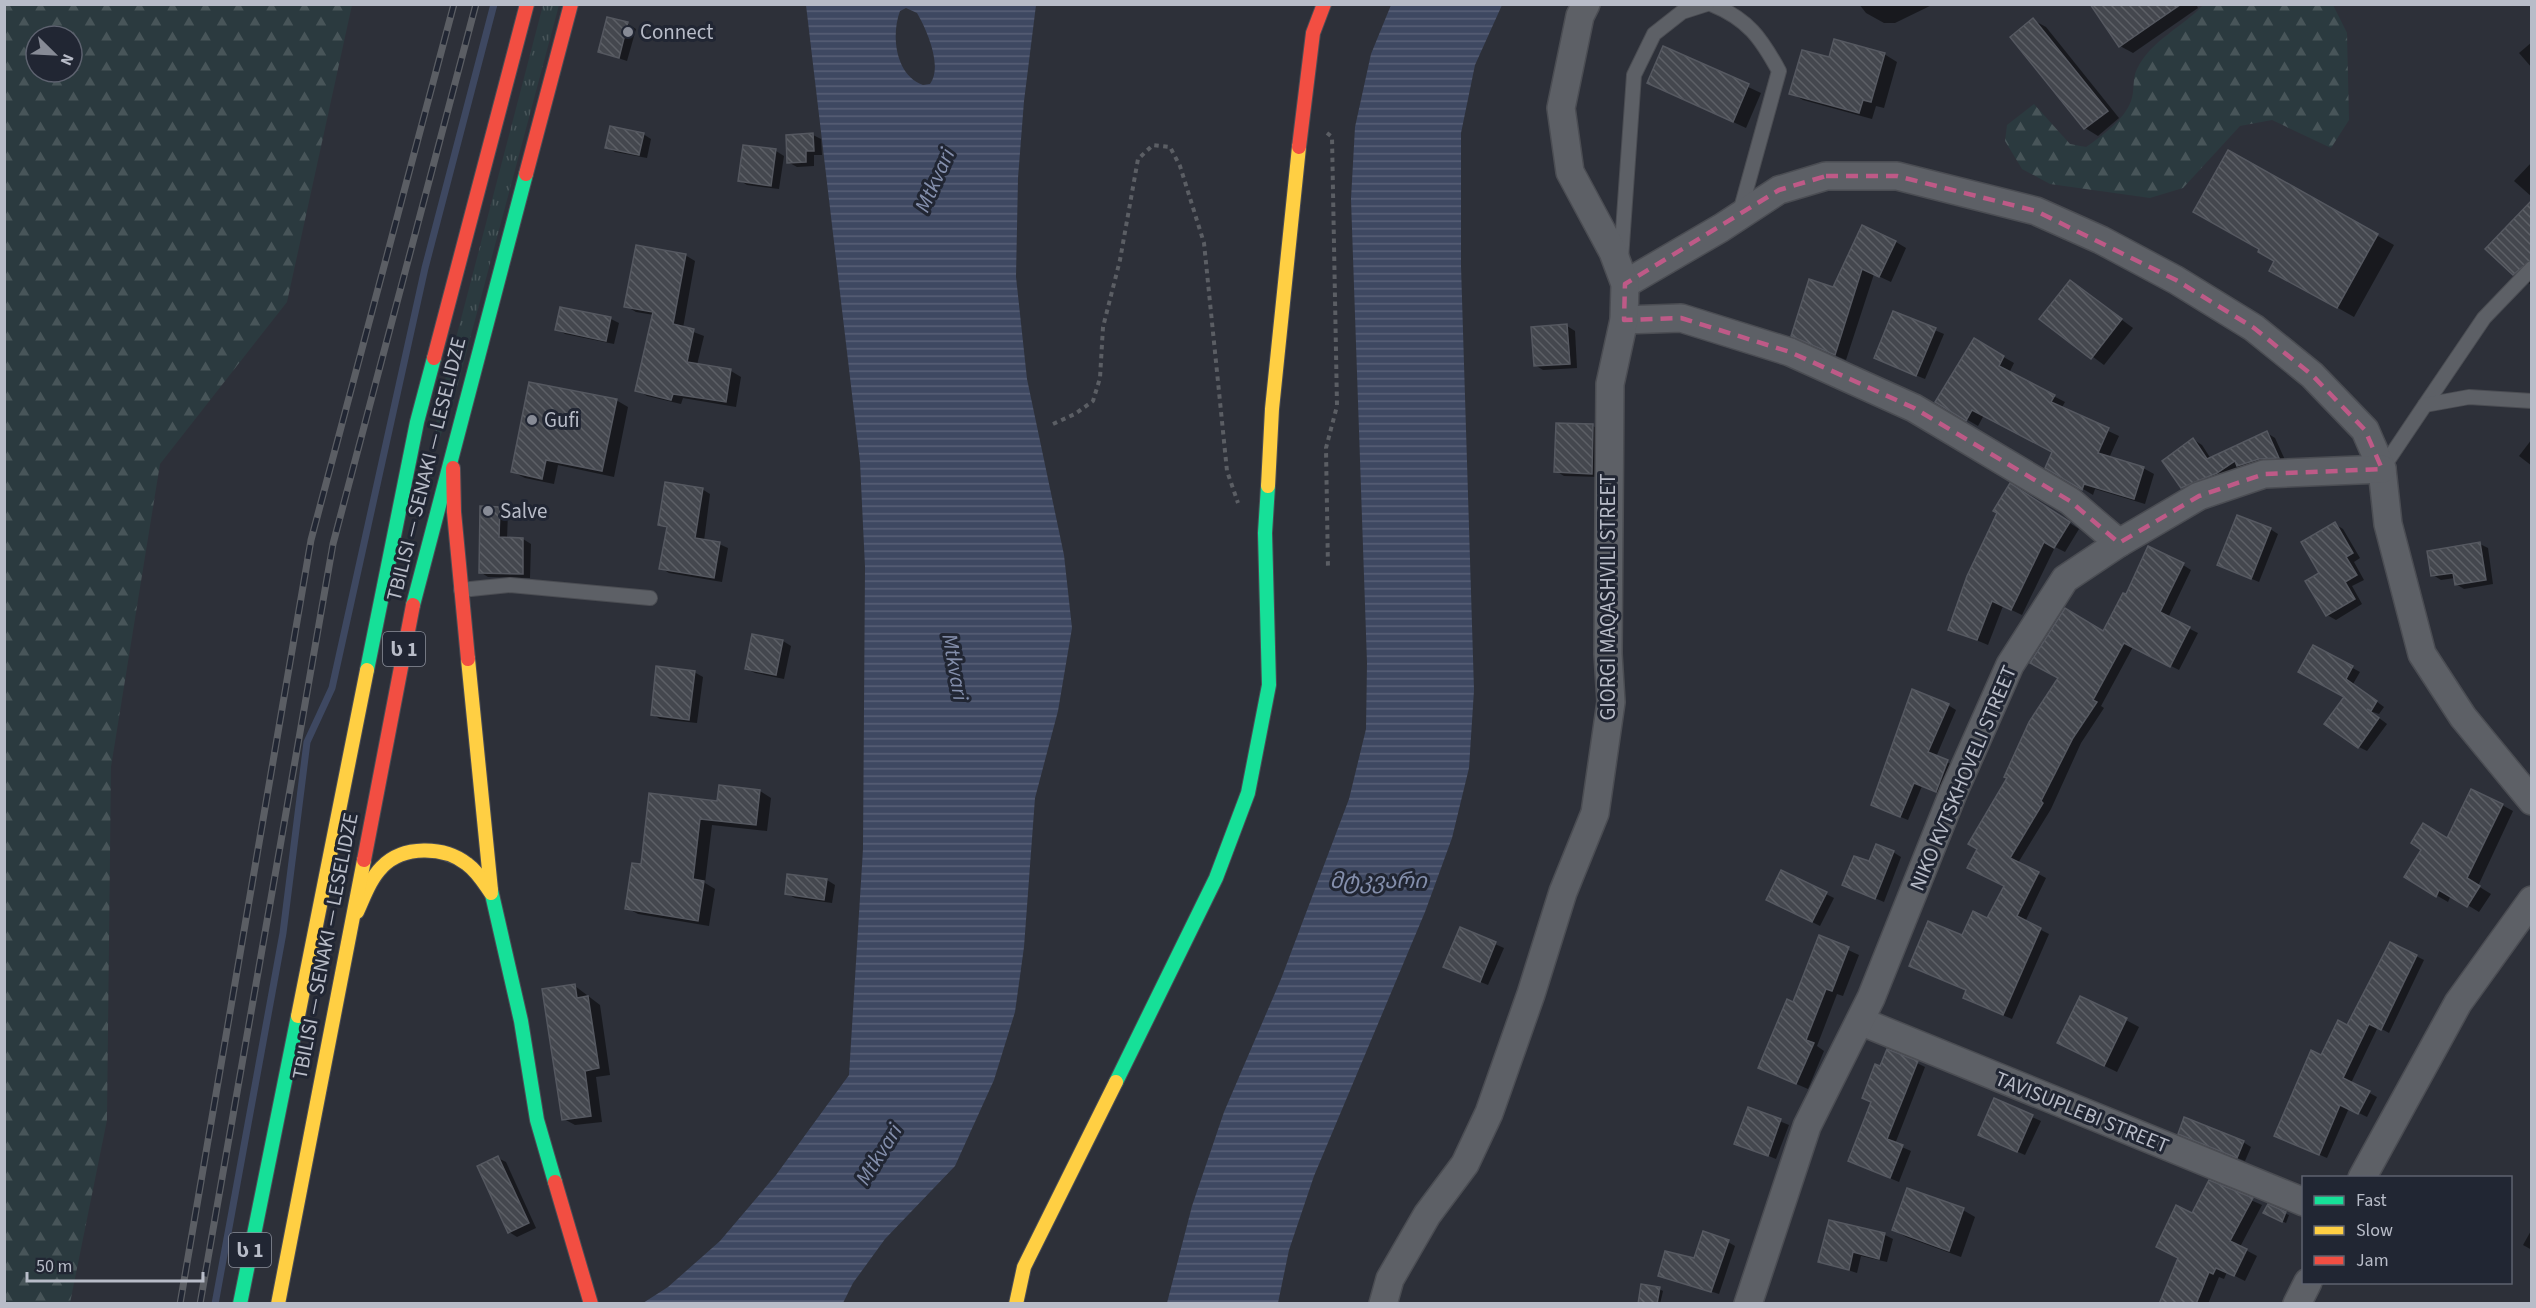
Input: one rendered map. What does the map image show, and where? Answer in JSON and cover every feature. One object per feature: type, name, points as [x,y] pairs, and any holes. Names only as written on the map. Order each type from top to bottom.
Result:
[{"type":"main road","name":"TBILISI — SENAKI — LESELIDZE","points":[[240,1304],[417,422],[527,4]]},
{"type":"main road","name":"TBILISI — SENAKI — LESELIDZE","points":[[278,1304],[414,600],[452,447],[571,4]]},
{"type":"main road","points":[[1016,1304],[1024,1267],[1216,878],[1248,793],[1269,685],[1265,533],[1272,409],[1302,115],[1313,33],[1324,4]]},
{"type":"main road","points":[[452,447],[454,512],[491,893],[521,1021],[537,1120],[591,1304]]},
{"type":"main road","points":[[351,924],[377,874],[388,861],[423,850],[437,851],[455,857],[473,869],[491,893]]},
{"type":"street","name":"GIORGI MAQASHVILI STREET","points":[[1383,1304],[1389,1279],[1427,1215],[1465,1164],[1489,1113],[1532,994],[1563,892],[1595,813],[1611,702],[1608,654],[1610,384],[1624,320],[1622,276],[1570,172],[1561,108],[1580,16],[1586,4]]},
{"type":"street","points":[[1622,276],[1739,217],[1779,190],[1826,176],[1897,176],[2036,211],[2101,240],[2167,275],[2254,328],[2312,375],[2366,430],[2382,469],[2388,524],[2422,654],[2463,717],[2532,801]]},
{"type":"street","points":[[1624,320],[1681,318],[1800,356],[1914,408],[2070,501],[2119,543]]},
{"type":"street","name":"NIKO KVTSKHOVELI STREET","points":[[1748,1304],[1807,1126],[1860,1021],[1954,791],[2010,665],[2065,579],[2119,543],[2199,496],[2264,474],[2382,469]]},
{"type":"street","points":[[2363,1176],[2458,1003],[2532,900]]},
{"type":"street","name":"TAVISUPLEBI STREET","points":[[1860,1021],[2302,1201]]},
{"type":"street","points":[[2297,1304],[2307,1284]]},
{"type":"lane","points":[[1622,276],[1634,75],[1654,34],[1682,12],[1709,4],[1729,11],[1761,38],[1779,72],[1739,217]]},
{"type":"lane","points":[[2382,469],[2484,318],[2532,268]]},
{"type":"lane","points":[[2425,405],[2469,397],[2532,401]]},
{"type":"lane","points":[[461,590],[510,585],[650,598]]},
{"type":"path","points":[[1302,115],[1332,137],[1336,406],[1326,448],[1328,569]]},
{"type":"path","points":[[1053,424],[1075,414],[1093,401],[1100,378],[1103,327],[1120,260],[1138,159],[1153,145],[1170,147],[1180,166],[1204,243],[1227,471],[1240,511],[1265,533]]},
{"type":"highlighted area","points":[[1826,176],[1897,176],[2036,211],[2176,280],[2254,328],[2312,375],[2365,430],[2382,469],[2264,474],[2199,496],[2119,543],[2070,501],[1914,408],[1790,352],[1681,318],[1624,320],[1625,284],[1779,190]]},
{"type":"green space","points":[[5,4],[352,5],[287,302],[160,464],[111,767],[107,1120],[70,1303],[5,1303]]},
{"type":"green space","points":[[543,5],[559,5],[451,410],[433,454],[438,407]]},
{"type":"green space","points":[[2203,5],[2333,5],[2347,33],[2349,120],[2331,148],[2272,120],[2240,126],[2183,188],[2150,198],[2050,184],[2022,169],[2005,141],[2007,125],[2034,104],[2070,144],[2086,147],[2112,127],[2128,108],[2135,73],[2150,50]]},
{"type":"water","name":"Mtkvari","points":[[806,5],[1036,5],[1024,101],[1018,178],[1016,277],[1027,379],[1064,555],[1072,628],[1058,711],[1035,798],[1024,947],[1015,1012],[994,1080],[955,1166],[885,1239],[853,1283],[843,1303],[643,1303],[668,1287],[720,1241],[776,1175],[849,1075],[863,849],[865,567],[860,462]],"holes":[[[906,8],[917,13],[929,38],[935,68],[930,84],[923,85],[906,73],[901,64],[896,42],[900,11]]]},
{"type":"water","name":"მტკვარი","points":[[1391,5],[1502,5],[1475,65],[1461,133],[1461,266],[1474,690],[1469,768],[1452,838],[1425,912],[1314,1176],[1289,1250],[1278,1303],[1167,1303],[1192,1206],[1224,1112],[1281,979],[1349,799],[1366,729],[1367,663],[1351,199],[1355,127],[1371,54]]},
{"type":"building","points":[[2090,4],[2181,4],[2119,47]]},
{"type":"building","points":[[607,17],[628,22],[619,58],[598,52]]},
{"type":"building","points":[[2033,18],[2108,111],[2084,129],[2010,37]]},
{"type":"building","points":[[1834,39],[1885,53],[1871,102],[1863,100],[1859,113],[1789,94],[1802,50],[1829,57]]},
{"type":"building","points":[[1663,46],[1749,84],[1733,122],[1647,83]]},
{"type":"building","points":[[610,126],[644,133],[639,155],[605,148]]},
{"type":"building","points":[[813,133],[814,151],[806,151],[806,162],[787,163],[786,135]]},
{"type":"building","points":[[743,145],[776,149],[771,186],[738,181]]},
{"type":"building","points":[[2228,150],[2378,234],[2337,308],[2269,271],[2274,261],[2258,252],[2259,249],[2193,212]]},
{"type":"building","points":[[2532,200],[2532,259],[2513,275],[2485,249]]},
{"type":"building","points":[[1862,225],[1896,241],[1879,277],[1862,269],[1835,355],[1791,336],[1809,279],[1833,287]]},
{"type":"building","points":[[636,245],[686,254],[673,324],[694,329],[687,362],[731,369],[726,402],[673,394],[671,400],[635,391],[653,312],[624,307]]},
{"type":"building","points":[[2070,280],[2122,319],[2091,359],[2039,319]]},
{"type":"building","points":[[560,307],[611,317],[606,341],[555,330]]},
{"type":"building","points":[[1893,311],[1936,328],[1916,376],[1874,358]]},
{"type":"building","points":[[1567,324],[1570,364],[1534,366],[1531,327]]},
{"type":"building","points":[[1974,338],[2004,356],[1999,366],[2055,395],[2051,402],[2109,428],[2098,453],[2144,467],[2134,499],[2084,484],[2082,490],[2045,468],[2052,452],[1972,410],[1966,421],[1935,402]]},
{"type":"building","points":[[529,382],[617,399],[602,471],[546,460],[542,479],[511,472]]},
{"type":"building","points":[[1556,423],[1593,424],[1592,474],[1554,472]]},
{"type":"building","points":[[2267,431],[2279,458],[2259,459],[2237,466],[2235,461],[2217,473],[2181,488],[2162,461],[2193,438],[2207,459]]},
{"type":"building","points":[[665,482],[703,488],[695,538],[720,542],[714,578],[659,569],[667,527],[658,525]]},
{"type":"building","points":[[2010,483],[2070,522],[2054,548],[2044,542],[2011,610],[1992,601],[1977,640],[1948,630],[1967,576],[1997,513],[1993,511]]},
{"type":"building","points":[[480,506],[500,507],[499,537],[523,538],[523,574],[479,573]]},
{"type":"building","points":[[2237,515],[2271,528],[2251,579],[2217,565]]},
{"type":"building","points":[[2335,522],[2353,553],[2346,557],[2357,575],[2345,582],[2355,599],[2326,616],[2305,581],[2319,573],[2301,542]]},
{"type":"building","points":[[2480,542],[2486,580],[2455,585],[2453,573],[2431,576],[2427,551]]},
{"type":"building","points":[[2148,546],[2184,563],[2160,612],[2190,627],[2170,667],[2124,643],[2093,700],[2097,702],[2073,738],[2041,801],[2043,803],[2010,858],[2039,872],[2017,916],[2041,928],[2003,1015],[1963,998],[1966,990],[1909,966],[1928,921],[1962,935],[1973,911],[1987,918],[2004,886],[1967,868],[1977,849],[1968,844],[2007,778],[2004,777],[2029,722],[2058,678],[2030,663],[2065,608],[2103,631],[2123,593],[2126,594]]},
{"type":"building","points":[[752,634],[783,640],[776,675],[745,669]]},
{"type":"building","points":[[2313,645],[2353,666],[2346,679],[2377,701],[2371,711],[2367,709],[2379,718],[2358,748],[2324,724],[2344,697],[2298,672]]},
{"type":"building","points":[[656,666],[695,671],[689,720],[651,715]]},
{"type":"building","points":[[1912,689],[1949,704],[1928,752],[1948,760],[1936,792],[1914,783],[1900,817],[1871,805]]},
{"type":"building","points":[[719,785],[760,790],[756,825],[700,819],[693,879],[704,881],[698,921],[625,909],[632,863],[641,864],[649,793],[717,801]]},
{"type":"building","points":[[2471,789],[2503,804],[2467,878],[2480,886],[2467,907],[2439,890],[2436,897],[2404,877],[2421,850],[2411,843],[2423,823],[2447,838]]},
{"type":"building","points":[[1876,844],[1894,851],[1875,899],[1842,885],[1854,856],[1869,861]]},
{"type":"building","points":[[1781,870],[1827,892],[1812,922],[1766,900]]},
{"type":"building","points":[[787,874],[827,879],[824,900],[785,894]]},
{"type":"building","points":[[1460,927],[1496,942],[1480,982],[1443,967]]},
{"type":"building","points":[[1819,935],[1849,947],[1832,991],[1826,989],[1806,1040],[1814,1043],[1796,1084],[1758,1068],[1787,999],[1793,1002]]},
{"type":"building","points":[[2390,942],[2417,955],[2381,1030],[2369,1024],[2343,1078],[2370,1091],[2358,1114],[2340,1105],[2319,1155],[2274,1136],[2311,1050],[2321,1055],[2338,1020],[2347,1025]]},
{"type":"building","points":[[575,984],[577,998],[588,996],[599,1068],[585,1071],[591,1116],[562,1120],[542,989]]},
{"type":"building","points":[[2080,996],[2127,1018],[2104,1066],[2057,1043]]},
{"type":"building","points":[[1887,1049],[1918,1061],[1887,1139],[1903,1145],[1890,1178],[1848,1161],[1871,1102],[1862,1098],[1875,1064],[1880,1066]]},
{"type":"building","points":[[1994,1098],[2033,1115],[2017,1152],[1978,1135]]},
{"type":"building","points":[[1748,1107],[1781,1119],[1768,1156],[1734,1144]]},
{"type":"building","points":[[2184,1117],[2244,1141],[2237,1158],[2178,1134]]},
{"type":"building","points":[[498,1156],[529,1223],[508,1233],[477,1166]]},
{"type":"building","points":[[2209,1180],[2253,1198],[2230,1241],[2247,1249],[2234,1276],[2216,1268],[2213,1274],[2209,1272],[2196,1304],[2159,1304],[2178,1258],[2156,1247],[2176,1205],[2192,1213]]},
{"type":"building","points":[[1907,1188],[1964,1208],[1949,1251],[1892,1230]]},
{"type":"building","points":[[2268,1204],[2286,1212],[2282,1222],[2263,1213]]},
{"type":"building","points":[[1829,1220],[1885,1233],[1879,1259],[1853,1252],[1849,1270],[1818,1262]]},
{"type":"building","points":[[1703,1231],[1729,1240],[1711,1292],[1658,1276],[1665,1251],[1694,1258]]},
{"type":"building","points":[[1641,1284],[1660,1287],[1657,1304],[1638,1304]]},
{"type":"waterway","points":[[215,1304],[283,933],[307,742],[332,688],[425,268],[494,4]]},
{"type":"railway","points":[[180,1304],[311,540],[454,4]]},
{"type":"railway","points":[[200,1304],[333,544],[476,4]]},
{"type":"traffic: fast","points":[[413,605],[526,174]]},
{"type":"traffic: fast","points":[[367,670],[417,422],[434,358]]},
{"type":"traffic: fast","points":[[1116,1082],[1216,878],[1248,793],[1269,685],[1265,533],[1268,486]]},
{"type":"traffic: fast","points":[[491,890],[521,1021],[537,1120],[555,1182]]},
{"type":"traffic: fast","points":[[240,1304],[298,1016]]},
{"type":"traffic: slow","points":[[1268,486],[1272,409],[1299,147]]},
{"type":"traffic: slow","points":[[468,659],[491,890]]},
{"type":"traffic: slow","points":[[298,1016],[367,670]]},
{"type":"traffic: slow","points":[[357,912],[371,883],[382,867],[401,855],[424,850],[458,858],[474,870],[491,893]]},
{"type":"traffic: slow","points":[[278,1304],[364,860]]},
{"type":"traffic: slow","points":[[1016,1304],[1024,1267],[1116,1082]]},
{"type":"traffic: jam","points":[[434,358],[527,4]]},
{"type":"traffic: jam","points":[[526,174],[571,4]]},
{"type":"traffic: jam","points":[[1299,147],[1313,33],[1324,4]]},
{"type":"traffic: jam","points":[[453,468],[454,512],[468,659]]},
{"type":"traffic: jam","points":[[364,860],[413,605]]},
{"type":"traffic: jam","points":[[555,1182],[591,1304]]},
{"type":"place","name":"Connect","points":[[628,32]]},
{"type":"place","name":"Gufi","points":[[532,420]]},
{"type":"place","name":"Salve","points":[[488,511]]}]
